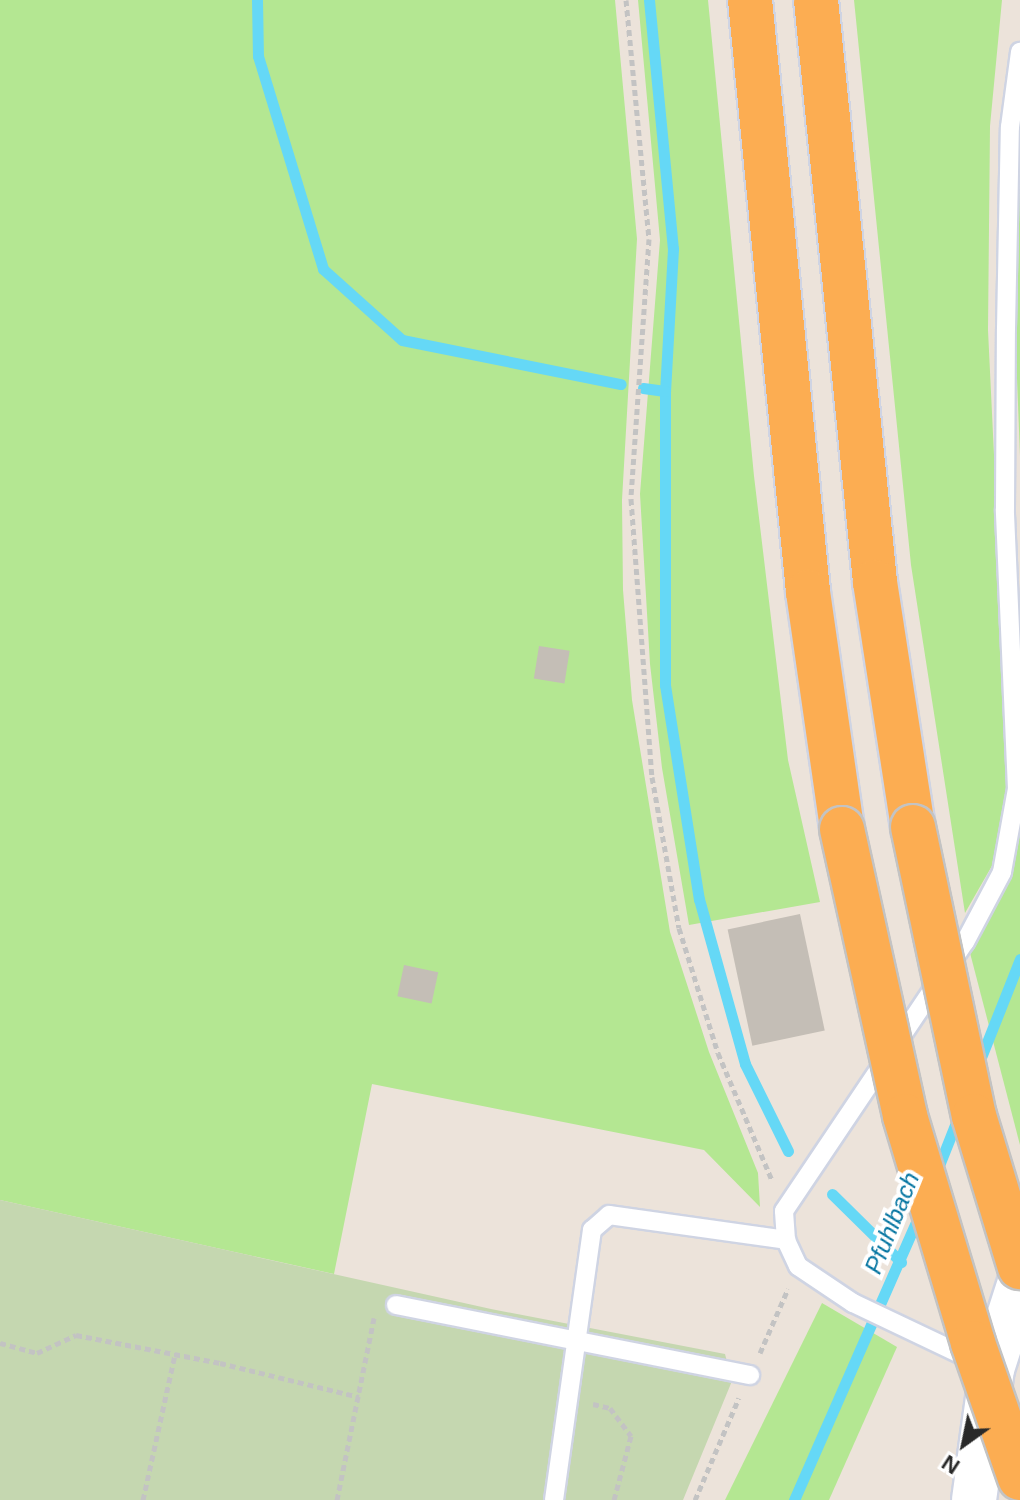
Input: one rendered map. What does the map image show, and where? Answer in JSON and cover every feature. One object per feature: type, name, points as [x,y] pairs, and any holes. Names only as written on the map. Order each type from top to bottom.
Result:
[{"type":"highway","points":[[750,0],[808,592],[842,829],[905,1116],[973,1343],[1020,1478]]},
{"type":"highway","points":[[816,0],[875,582],[913,827],[974,1116],[1020,1267]]},
{"type":"street","points":[[974,1500],[992,1369],[1020,1282]]},
{"type":"lane","points":[[992,1369],[853,1303],[798,1266],[786,1240],[784,1211],[965,942],[1002,872],[1017,789],[1005,509],[1010,127],[1020,52]]},
{"type":"lane","points":[[554,1500],[592,1230],[609,1215],[786,1240]]},
{"type":"lane","points":[[396,1305],[750,1375]]},
{"type":"path","points":[[626,0],[649,239],[631,499],[652,777],[679,928],[718,1053],[784,1211]]},
{"type":"path","points":[[337,1500],[377,1301],[396,1305]]},
{"type":"path","points":[[0,1343],[37,1353],[76,1335],[359,1397]]},
{"type":"path","points":[[143,1500],[175,1355]]},
{"type":"path","points":[[569,1398],[610,1408],[631,1436],[614,1500]]},
{"type":"green space","points":[[0,0],[615,0],[637,239],[622,500],[623,590],[632,700],[670,932],[709,1052],[758,1173],[760,1207],[704,1150],[372,1084],[334,1274],[0,1200]]},
{"type":"green space","points":[[638,0],[708,0],[754,476],[788,760],[820,902],[689,925],[662,768],[650,664],[640,494],[660,240]]},
{"type":"green space","points":[[854,0],[1002,0],[990,126],[988,330],[1010,788],[993,864],[965,913],[911,565]]},
{"type":"green space","points":[[1020,115],[1020,456],[1015,327]]},
{"type":"green space","points":[[1020,821],[1020,1145],[969,949]]},
{"type":"green space","points":[[0,1200],[491,1309],[725,1354],[732,1381],[683,1500],[0,1500]]},
{"type":"green space","points":[[822,1303],[897,1347],[829,1500],[725,1500]]},
{"type":"building","points":[[539,646],[570,651],[564,683],[534,679]]},
{"type":"building","points":[[800,914],[825,1030],[752,1046],[728,929]]},
{"type":"building","points":[[404,965],[438,972],[432,1004],[397,996]]},
{"type":"waterway","points":[[257,0],[258,56],[323,269],[402,340],[621,384]]},
{"type":"waterway","points":[[649,0],[673,249],[665,391],[665,685],[699,899],[745,1064],[788,1151]]},
{"type":"waterway","points":[[643,388],[665,391]]},
{"type":"waterway","name":"Pfuhlbach","points":[[978,1065],[1020,959]]},
{"type":"waterway","name":"Pfuhlbach","points":[[936,1173],[959,1115]]},
{"type":"waterway","points":[[832,1194],[901,1262]]},
{"type":"waterway","name":"Pfuhlbach","points":[[794,1500],[919,1215]]}]
